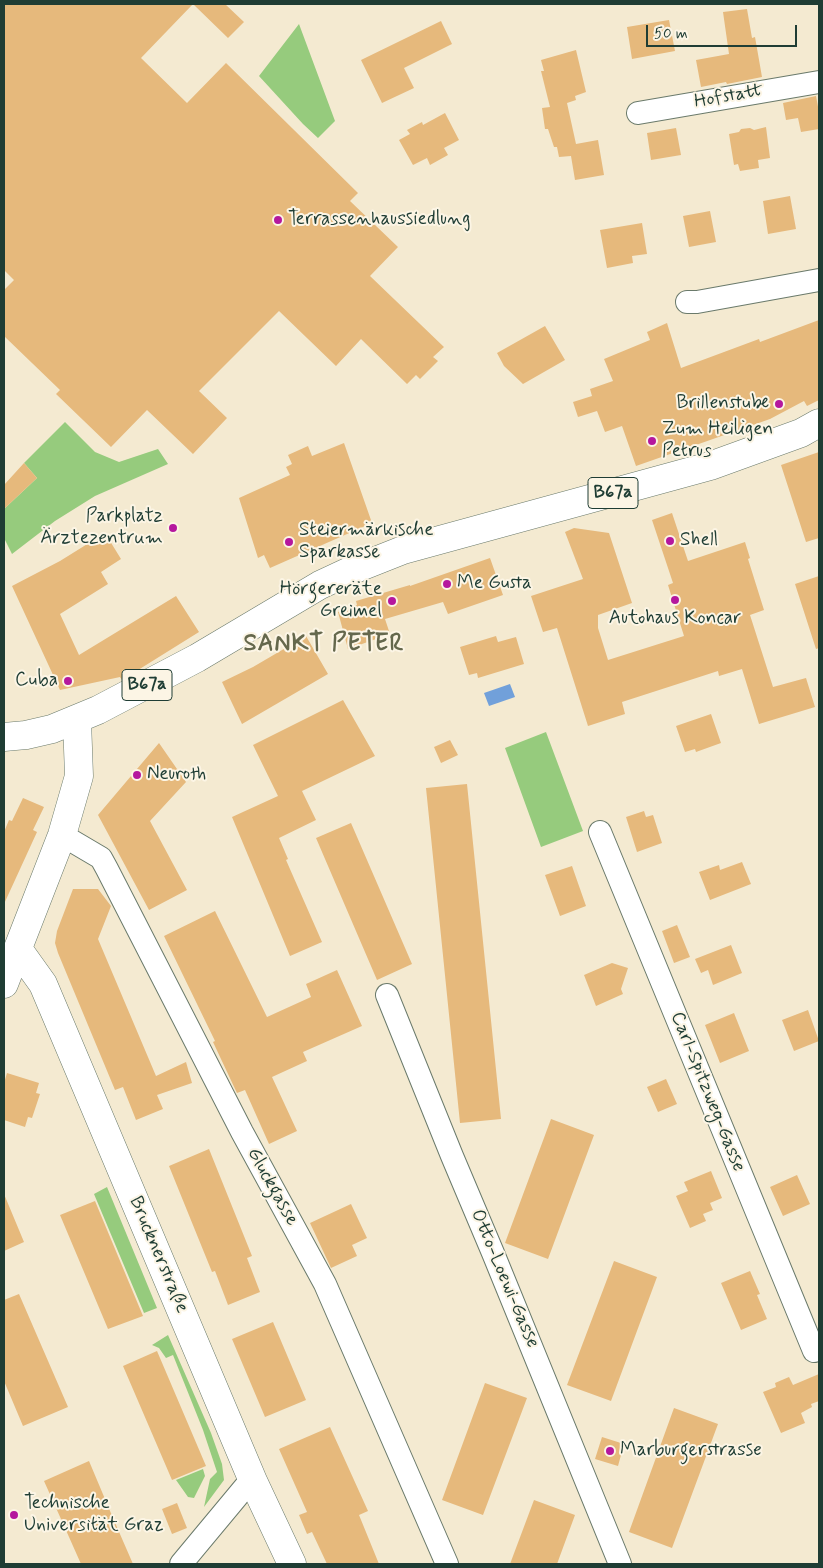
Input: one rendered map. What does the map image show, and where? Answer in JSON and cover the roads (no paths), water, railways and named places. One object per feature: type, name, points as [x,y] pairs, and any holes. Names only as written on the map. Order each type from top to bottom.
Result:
[{"type":"main road","name":"B67a","points":[[4,737],[26,735],[52,729],[124,698],[197,658],[320,585],[394,554],[710,466],[801,433],[819,423]]},
{"type":"main road","points":[[4,984],[62,835],[79,776],[76,720]]},
{"type":"main road","name":"Brucknerstraße","points":[[18,949],[43,984],[253,1482],[292,1564]]},
{"type":"street","name":"Hofstatt","points":[[638,113],[819,82]]},
{"type":"street","points":[[687,302],[697,302],[819,280]]},
{"type":"street","name":"Carl-Spitzweg-Gasse","points":[[600,832],[816,1350]]},
{"type":"street","name":"Gluckgasse","points":[[62,835],[101,858],[107,869],[242,1132],[325,1284],[447,1564]]},
{"type":"street","name":"Otto-Loewi-Gasse","points":[[387,994],[620,1564]]},
{"type":"street","points":[[181,1564],[245,1488],[253,1482]]},
{"type":"water","points":[[510,684],[515,697],[489,706],[484,693]]},
{"type":"place","name":"Terrassenhaussiedlung","points":[[278,220]]},
{"type":"place","name":"Brillenstube","points":[[779,404]]},
{"type":"place","name":"Zum Heiligen Petrus","points":[[652,441]]},
{"type":"place","name":"Parkplatz Ärztezentrum","points":[[173,528]]},
{"type":"place","name":"Shell","points":[[670,541]]},
{"type":"place","name":"Steiermärkische Sparkasse","points":[[289,542]]},
{"type":"place","name":"Me Gusta","points":[[447,584]]},
{"type":"place","name":"Autohaus Koncar","points":[[675,600]]},
{"type":"place","name":"Hörgereräte Greimel","points":[[392,601]]},
{"type":"place","name":"Cuba","points":[[68,681]]},
{"type":"place","name":"Neuroth","points":[[137,775]]},
{"type":"place","name":"Marburgerstrasse","points":[[610,1451]]},
{"type":"place","name":"Technische Universität Graz","points":[[14,1515]]},
{"type":"district","name":"SANKT PETER","points":[[324,645]]}]
